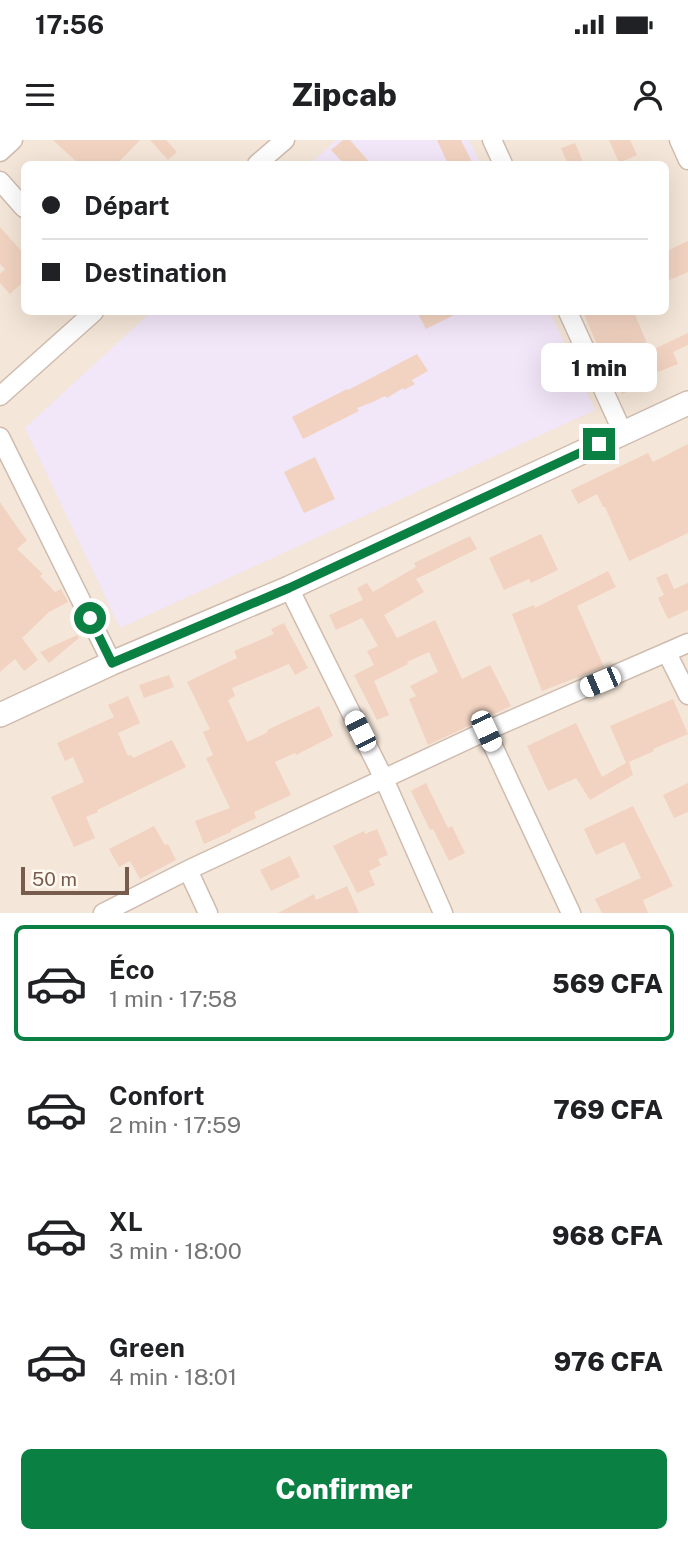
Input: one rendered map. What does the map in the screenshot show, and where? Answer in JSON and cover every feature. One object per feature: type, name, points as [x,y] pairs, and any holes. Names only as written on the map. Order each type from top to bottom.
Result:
[{"type":"street","points":[[0,152],[13,140]]},
{"type":"street","points":[[260,161],[285,140]]},
{"type":"street","points":[[492,140],[502,161]]},
{"type":"street","points":[[679,140],[688,160]]},
{"type":"street","points":[[0,181],[21,205]]},
{"type":"street","points":[[0,396],[91,315]]},
{"type":"street","points":[[569,315],[623,433]]},
{"type":"street","points":[[0,715],[112,663],[289,588],[688,403]]},
{"type":"street","points":[[0,437],[112,663]]},
{"type":"street","points":[[289,588],[384,779],[443,913]]},
{"type":"street","points":[[103,913],[188,870],[486,731],[688,643]]},
{"type":"street","points":[[667,653],[688,695]]},
{"type":"street","points":[[486,731],[571,913]]},
{"type":"street","points":[[188,870],[208,913]]},
{"type":"shaded area","points":[[0,140],[688,140],[688,913],[0,913]]},
{"type":"shaded area","points":[[336,140],[469,140],[480,161],[313,161]]},
{"type":"shaded area","points":[[148,315],[551,315],[595,410],[120,628],[25,428]]},
{"type":"building","points":[[53,140],[140,140],[120,161],[76,161]]},
{"type":"building","points":[[150,140],[166,140],[177,152],[168,160]]},
{"type":"building","points":[[343,140],[350,140],[368,161],[341,161],[331,150]]},
{"type":"building","points":[[437,140],[461,140],[472,161],[447,161]]},
{"type":"building","points":[[609,140],[630,140],[637,155],[618,161]]},
{"type":"building","points":[[575,143],[583,161],[567,161],[561,148]]},
{"type":"building","points":[[0,227],[21,251],[21,284],[10,294],[0,283],[0,274],[5,269],[0,264]]},
{"type":"building","points":[[688,241],[688,272],[669,280],[669,250]]},
{"type":"building","points":[[419,315],[454,315],[426,329]]},
{"type":"building","points":[[584,315],[635,315],[650,351],[688,333],[688,345],[673,352],[678,364],[647,376],[650,382],[622,394],[602,348],[599,349]]},
{"type":"building","points":[[417,354],[428,371],[412,380],[415,384],[387,398],[385,396],[357,408],[359,411],[303,439],[292,417]]},
{"type":"building","points":[[688,444],[688,533],[629,561],[597,494],[578,504],[571,490],[648,453],[653,462]]},
{"type":"building","points":[[315,457],[335,499],[304,513],[284,472]]},
{"type":"building","points":[[0,502],[27,540],[17,549],[43,574],[40,576],[55,592],[61,589],[68,602],[49,612],[22,638],[38,660],[24,671],[15,659],[0,672]]},
{"type":"building","points":[[541,534],[558,570],[531,583],[529,579],[504,590],[489,558]]},
{"type":"building","points":[[470,536],[477,549],[416,579],[424,592],[384,615],[397,638],[435,620],[462,679],[490,665],[511,706],[428,745],[409,699],[416,696],[410,686],[438,672],[429,652],[374,681],[389,715],[377,720],[354,675],[374,665],[367,651],[378,646],[362,618],[336,630],[329,615],[363,600],[357,588],[367,583],[373,592],[416,567],[414,563]]},
{"type":"building","points":[[608,571],[616,587],[577,606],[604,667],[542,691],[512,614],[534,605],[535,608]]},
{"type":"building","points":[[667,573],[674,589],[688,583],[688,610],[668,619],[658,598],[664,595],[656,578]]},
{"type":"building","points":[[284,623],[308,668],[295,675],[289,664],[232,688],[235,696],[228,700],[247,742],[319,706],[333,736],[296,755],[295,753],[275,762],[291,795],[254,812],[256,818],[204,844],[195,821],[230,808],[206,758],[213,755],[203,732],[210,729],[187,682],[237,658],[234,651],[274,634],[271,629]]},
{"type":"building","points":[[77,635],[79,638],[49,663],[40,652]]},
{"type":"building","points":[[169,675],[174,687],[144,698],[139,685]]},
{"type":"building","points":[[128,696],[140,723],[118,733],[128,756],[133,758],[172,740],[186,767],[86,817],[95,838],[74,847],[51,797],[84,782],[73,757],[65,761],[57,743],[114,717],[108,705]]},
{"type":"building","points":[[673,699],[688,734],[629,762],[633,775],[590,800],[576,778],[548,791],[527,746],[576,723],[602,777],[626,763],[610,726]]},
{"type":"building","points":[[426,783],[448,828],[452,826],[465,853],[449,861],[411,791]]},
{"type":"building","points":[[688,783],[688,812],[674,818],[663,795]]},
{"type":"building","points":[[633,806],[673,886],[643,900],[648,913],[602,913],[595,899],[641,878],[624,842],[596,855],[584,829]]},
{"type":"building","points":[[154,826],[176,860],[140,879],[130,861],[119,867],[109,849]]},
{"type":"building","points":[[377,829],[388,855],[378,859],[381,865],[369,871],[375,885],[357,893],[333,846],[364,831],[365,834]]},
{"type":"building","points":[[290,856],[300,877],[271,891],[260,870]]},
{"type":"building","points":[[347,886],[359,913],[278,913],[314,894],[316,900]]},
{"type":"route","points":[[90,618],[112,663],[289,588],[599,444]]}]
